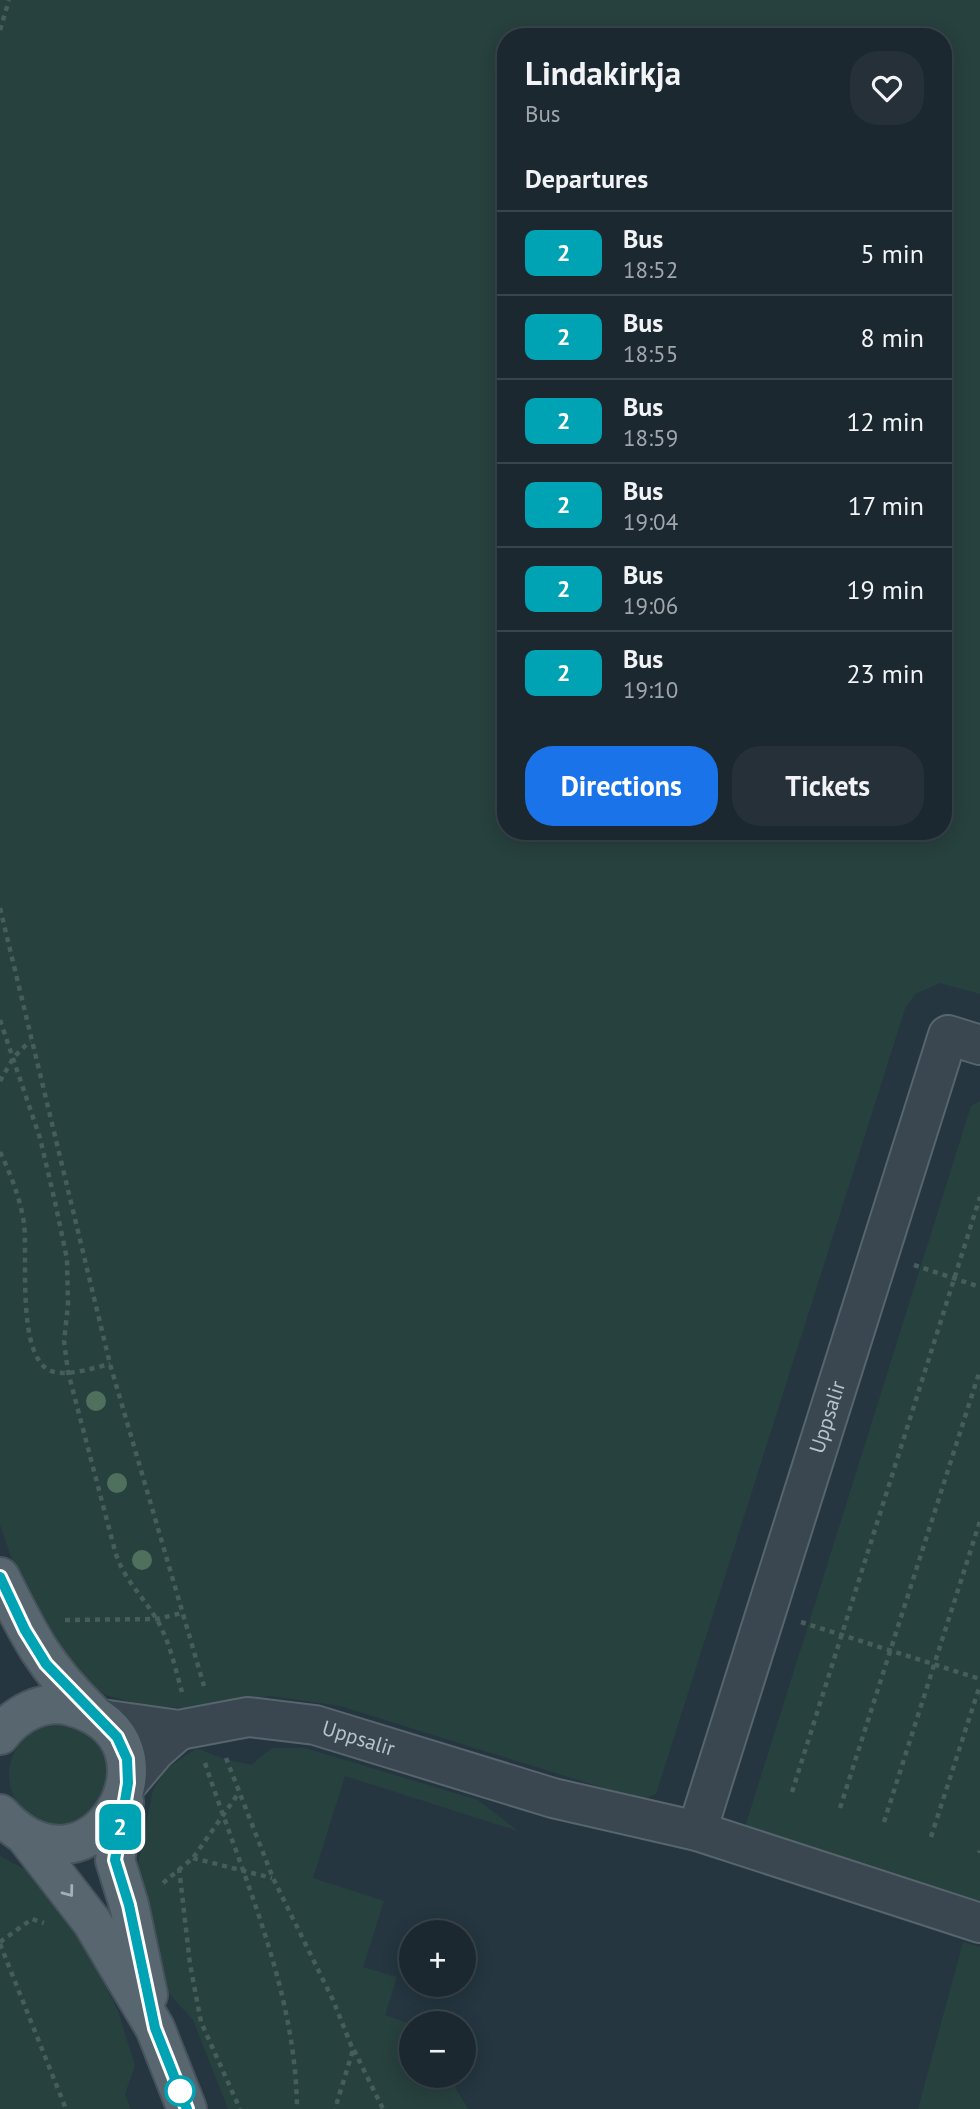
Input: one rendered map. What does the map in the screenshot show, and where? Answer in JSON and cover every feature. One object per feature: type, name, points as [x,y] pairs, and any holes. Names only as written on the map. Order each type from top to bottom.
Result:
[{"type":"main road","points":[[0,1577],[25,1630],[46,1664],[117,1737],[127,1759],[126,1791],[115,1860],[129,1905],[155,2028]]},
{"type":"main road","points":[[0,1735],[23,1714],[43,1706],[63,1704],[96,1715]]},
{"type":"main road","points":[[10,1828],[50,1844],[73,1843],[95,1834],[113,1819],[126,1791]]},
{"type":"main road","points":[[10,1828],[92,1922],[155,2028],[187,2109]]},
{"type":"street","name":"Uppsalir","points":[[696,1831],[948,1035],[980,1045]]},
{"type":"street","name":"Uppsalir","points":[[96,1715],[195,1726],[248,1717],[315,1725],[553,1798],[696,1831],[980,1923]]},
{"type":"street","points":[[126,1791],[155,1751],[195,1726]]},
{"type":"path","points":[[0,30],[9,0]]},
{"type":"path","points":[[0,908],[110,1364],[182,1613],[195,1726],[238,1793],[273,1878],[383,2109]]},
{"type":"path","points":[[0,1020],[40,1138],[67,1259],[68,1305],[64,1342],[68,1372],[120,1567],[157,1619],[169,1647],[222,1816],[245,1872],[284,2005],[297,2072],[297,2109]]},
{"type":"path","points":[[0,1082],[14,1057],[30,1041]]},
{"type":"path","points":[[0,1152],[13,1179],[23,1222],[29,1340],[38,1361],[51,1371],[68,1372],[110,1364]]},
{"type":"path","points":[[792,1792],[980,1197]]},
{"type":"path","points":[[879,1254],[980,1287]]},
{"type":"path","points":[[840,1808],[980,1370]]},
{"type":"path","points":[[884,1822],[980,1521]]},
{"type":"path","points":[[766,1611],[980,1679]]},
{"type":"path","points":[[62,1620],[157,1619],[182,1613]]},
{"type":"path","points":[[931,1838],[980,1685]]},
{"type":"path","points":[[156,1889],[178,1867],[192,1858],[238,1793]]},
{"type":"path","points":[[192,1858],[273,1878]]},
{"type":"path","points":[[178,1867],[190,1965],[201,2022],[240,2109]]},
{"type":"path","points":[[47,1923],[32,1919],[0,1943],[66,2109]]},
{"type":"path","points":[[335,2109],[353,2050]]},
{"type":"green space","points":[[0,0],[980,0],[980,994],[940,983],[915,994],[905,1009],[656,1794],[642,1800],[340,1706],[270,1696],[193,1708],[146,1706],[105,1695],[65,1663],[29,1609],[0,1525]]},
{"type":"green space","points":[[980,1101],[980,1901],[745,1827],[971,1106]]},
{"type":"green space","points":[[59,1725],[87,1733],[101,1747],[109,1775],[101,1803],[87,1817],[59,1825],[31,1817],[17,1803],[9,1775],[17,1747],[31,1733]]},
{"type":"green space","points":[[197,1748],[221,1758],[251,1765],[272,1748],[305,1748],[478,1800],[518,1831],[345,1776],[313,1878],[384,1901],[363,1967],[397,1977],[385,2015],[399,2020],[399,2088],[456,2088],[468,2109],[228,2109],[193,2020],[167,1991],[147,1932],[137,1870],[153,1790],[166,1769]]},
{"type":"green space","points":[[0,1856],[32,1873],[66,1906],[118,2011],[135,2066],[125,2094],[131,2109],[0,2109]]},
{"type":"green space","points":[[963,1942],[980,1947],[980,2109],[918,2109]]},
{"type":"bus line","name":"2","points":[[0,1577],[25,1630],[46,1664],[117,1737],[127,1759],[128,1783],[115,1860],[129,1905],[155,2028],[187,2109]]}]
